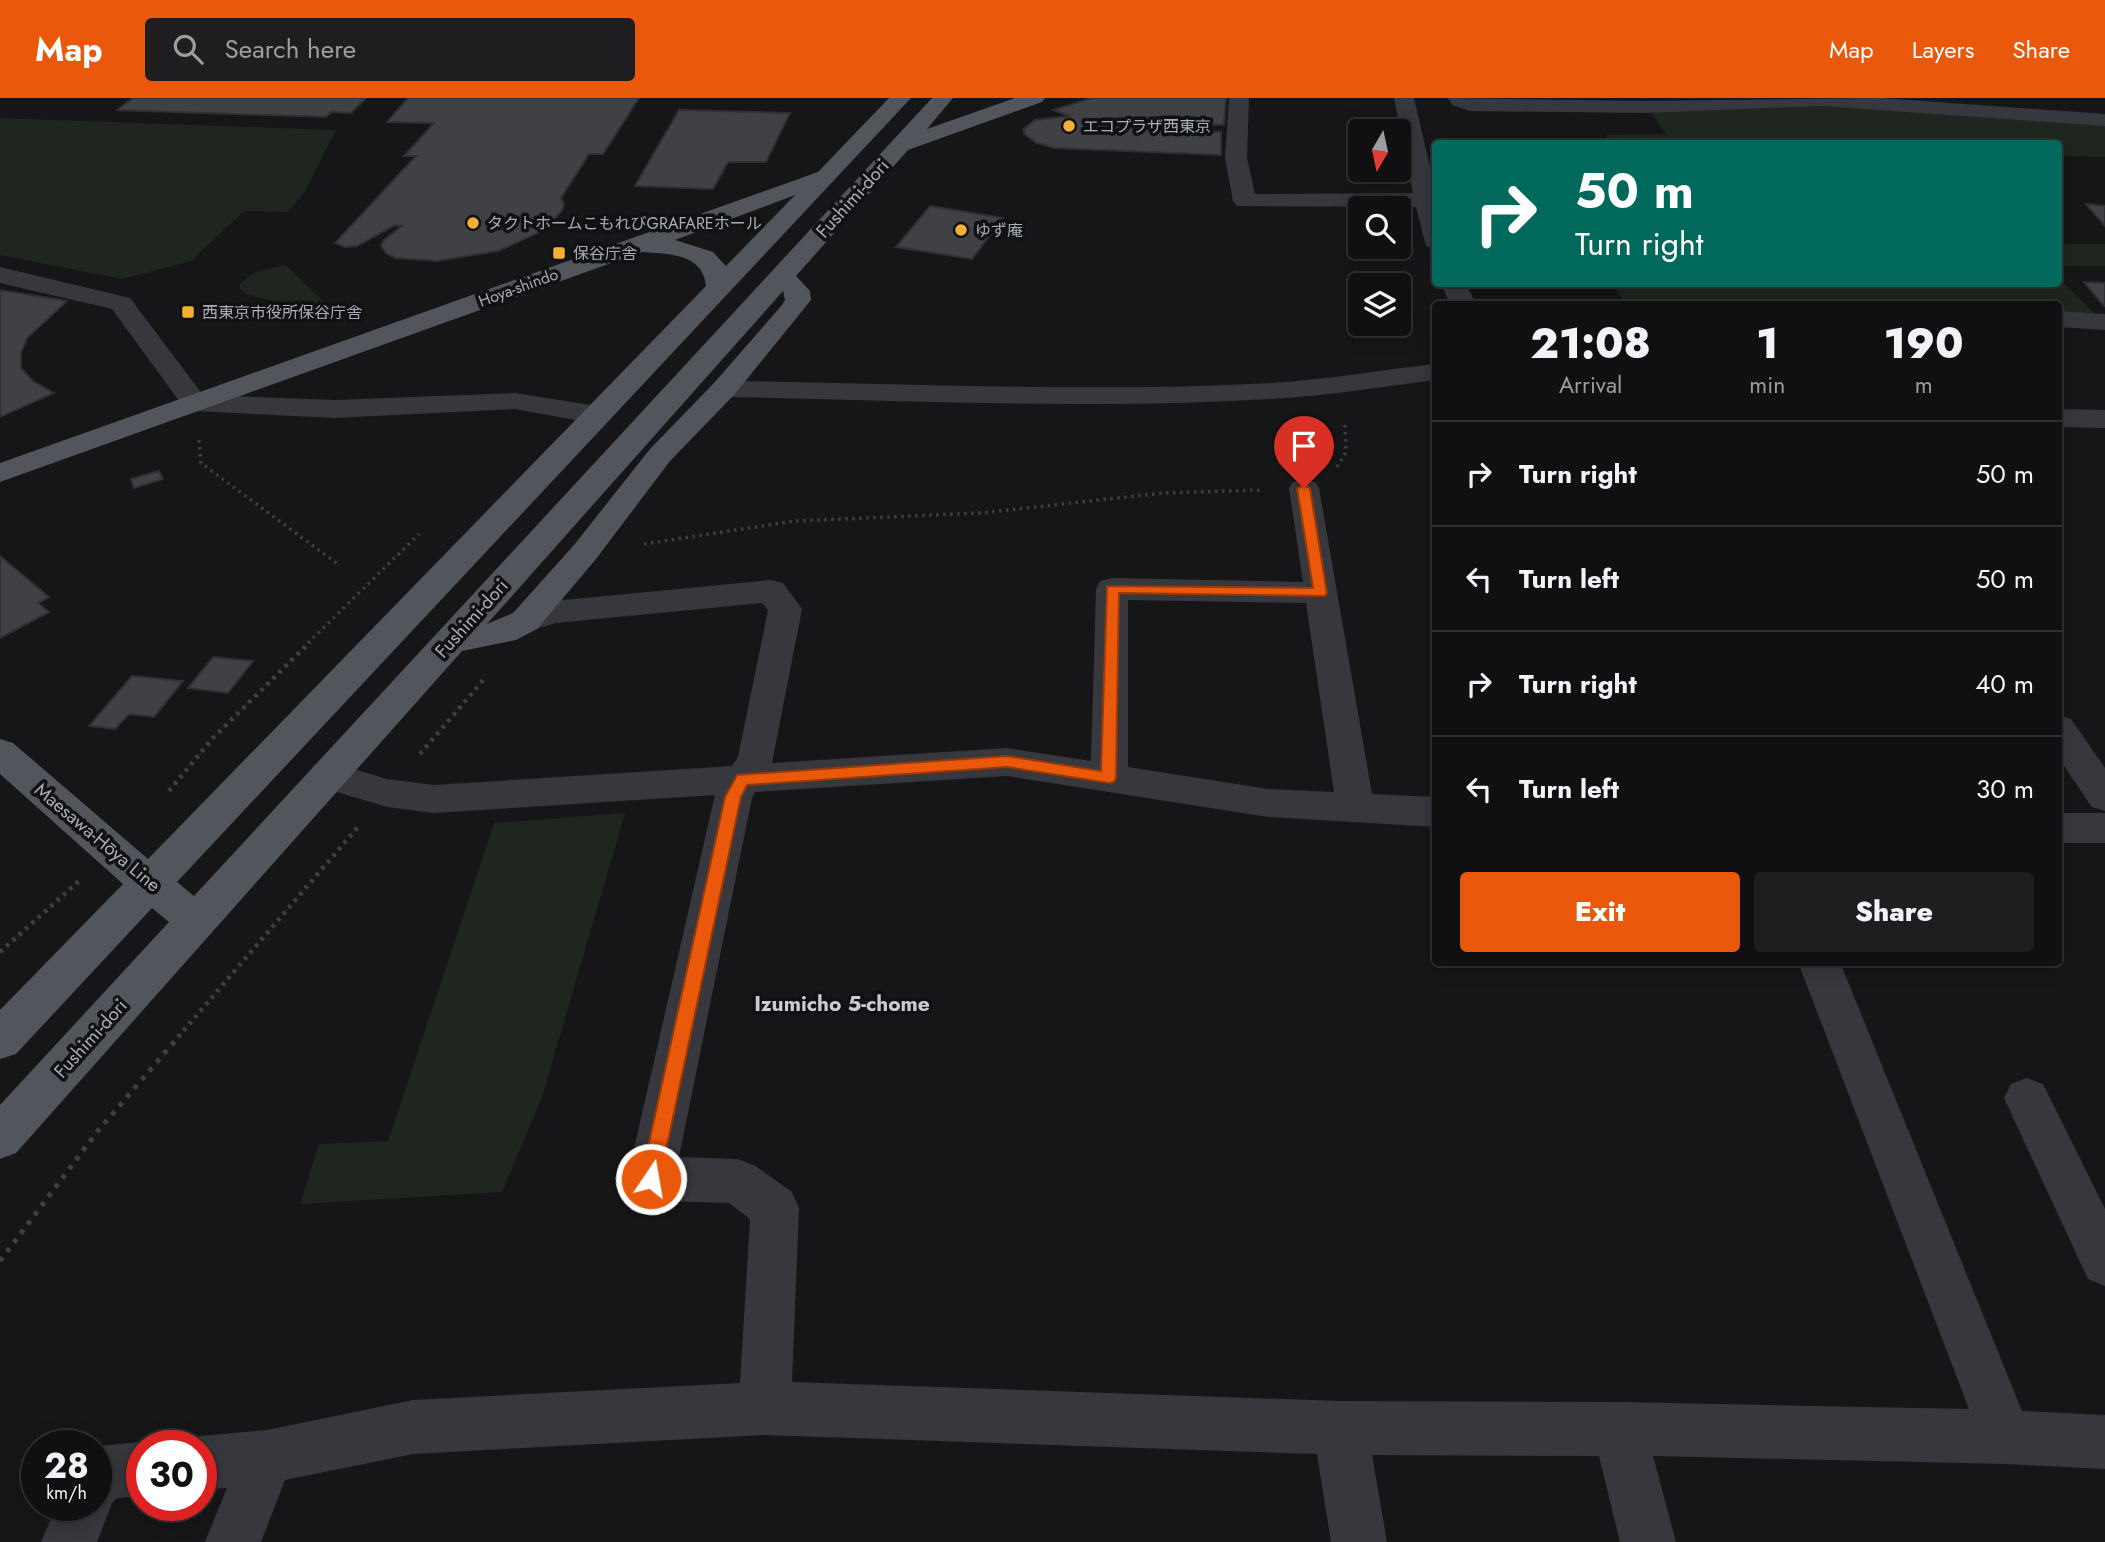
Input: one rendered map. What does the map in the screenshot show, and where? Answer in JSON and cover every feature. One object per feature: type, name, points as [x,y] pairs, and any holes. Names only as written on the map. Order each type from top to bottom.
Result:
[{"type":"main road","name":"Fushimi-dori","points":[[0,1040],[901,98]]},
{"type":"main road","name":"Fushimi-dori","points":[[0,1138],[943,98]]},
{"type":"main road","name":"Hoya-shindo","points":[[0,473],[751,205],[898,146],[1035,98]]},
{"type":"main road","points":[[632,246],[662,246],[697,254],[717,267],[720,275],[719,287]]},
{"type":"main road","points":[[450,642],[504,632],[525,621],[585,552],[660,455],[724,389],[797,300],[797,291],[782,275]]},
{"type":"main road","name":"Maesawa-Hōya Line","points":[[0,753],[97,840],[196,921]]},
{"type":"street","points":[[1239,98],[1236,158],[1245,201],[1431,200],[1404,98]]},
{"type":"street","points":[[1458,98],[1470,105],[1644,107],[1821,100],[2105,120]]},
{"type":"street","points":[[2099,98],[2105,103]]},
{"type":"street","points":[[0,275],[121,303],[195,403],[335,409],[515,401],[597,415]]},
{"type":"street","points":[[2062,319],[2105,322]]},
{"type":"street","points":[[724,389],[986,394],[1217,394],[1275,391],[1432,372]]},
{"type":"street","points":[[2062,418],[2105,419]]},
{"type":"street","points":[[1304,488],[1355,808]]},
{"type":"street","points":[[1109,778],[1112,589],[1320,593]]},
{"type":"street","points":[[525,621],[553,612],[771,591],[785,609],[756,758],[733,797],[651,1179],[737,1181],[775,1208],[765,1408]]},
{"type":"street","points":[[2062,734],[2105,797]]},
{"type":"street","points":[[327,775],[387,793],[434,799],[1007,762],[1268,803],[1432,812]]},
{"type":"street","points":[[2062,828],[2105,828]]},
{"type":"street","points":[[1821,966],[2006,1437]]},
{"type":"street","points":[[2027,1098],[2105,1262]]},
{"type":"street","points":[[217,1462],[267,1457],[413,1427],[765,1408],[1340,1428],[1619,1429],[2006,1437],[2105,1442]]},
{"type":"street","points":[[1340,1428],[1359,1542]]},
{"type":"street","points":[[1619,1429],[1648,1542]]},
{"type":"street","points":[[233,1542],[267,1457]]},
{"type":"street","points":[[69,1542],[79,1521]]},
{"type":"path","points":[[640,544],[795,521],[980,513],[1164,493],[1304,488],[1332,475],[1346,452],[1347,428],[1333,384]]},
{"type":"path","points":[[195,403],[201,463],[339,565]]},
{"type":"path","points":[[213,738],[424,528]]},
{"type":"shaded area","points":[[1829,105],[2105,124],[2105,157],[2062,156],[2062,140],[1608,140],[1606,135],[1666,134],[1651,112]]},
{"type":"shaded area","points":[[0,118],[336,130],[304,193],[287,212],[244,211],[191,261],[122,279],[0,255]]},
{"type":"shaded area","points":[[2062,244],[2105,244],[2105,266],[2062,266]]},
{"type":"shaded area","points":[[284,265],[335,313],[315,321],[297,308],[245,294],[240,289],[240,284],[253,273]]},
{"type":"shaded area","points":[[2062,281],[2094,313],[2062,312],[2062,301],[1622,301],[1616,287],[2062,287]]},
{"type":"shaded area","points":[[625,813],[542,1097],[502,1192],[300,1204],[319,1144],[388,1141],[494,823]]},
{"type":"building","points":[[133,98],[366,98],[351,113],[331,112],[326,117],[117,110]]},
{"type":"building","points":[[408,98],[639,98],[603,154],[589,154],[561,198],[564,204],[562,210],[551,224],[540,232],[498,251],[437,261],[396,258],[387,254],[381,246],[384,240],[402,226],[395,225],[357,246],[345,247],[335,243],[416,156],[404,156],[434,123],[387,122]]},
{"type":"building","name":"エコプラザ西東京","points":[[1092,98],[1226,98],[1224,125],[1112,121],[1111,127],[1221,132],[1221,155],[1055,148],[1037,143],[1024,134],[1024,129],[1035,120],[1070,116],[1053,110]]},
{"type":"building","points":[[679,110],[790,113],[766,162],[728,162],[713,189],[635,186]]},
{"type":"building","points":[[2086,204],[2105,206],[2105,226]]},
{"type":"building","points":[[930,206],[1003,218],[972,259],[896,247]]},
{"type":"building","points":[[2084,282],[2105,283],[2105,306],[2104,306]]},
{"type":"building","points":[[0,290],[67,301],[27,338],[21,353],[21,368],[33,381],[54,393],[0,417]]},
{"type":"building","points":[[159,471],[163,479],[134,488],[131,479]]},
{"type":"building","points":[[0,556],[49,597],[38,603],[49,612],[0,638]]},
{"type":"building","points":[[213,657],[253,661],[228,693],[188,688]]},
{"type":"building","points":[[132,676],[183,681],[154,717],[129,714],[115,729],[89,726]]},
{"type":"place","name":"エコプラザ西東京","points":[[1069,126]]},
{"type":"place","name":"タクトホームこもれびGRAFAREホール","points":[[473,223]]},
{"type":"place","name":"ゆず庵","points":[[961,230]]},
{"type":"place","name":"保谷庁舎","points":[[559,253]]},
{"type":"place","name":"西東京市役所保谷庁舎","points":[[188,312]]},
{"type":"district","name":"Izumicho 5-chome","points":[[842,1004]]},
{"type":"route","points":[[651,1179],[733,797],[743,779],[1007,762],[1109,778],[1112,589],[1320,593],[1304,488]]}]
